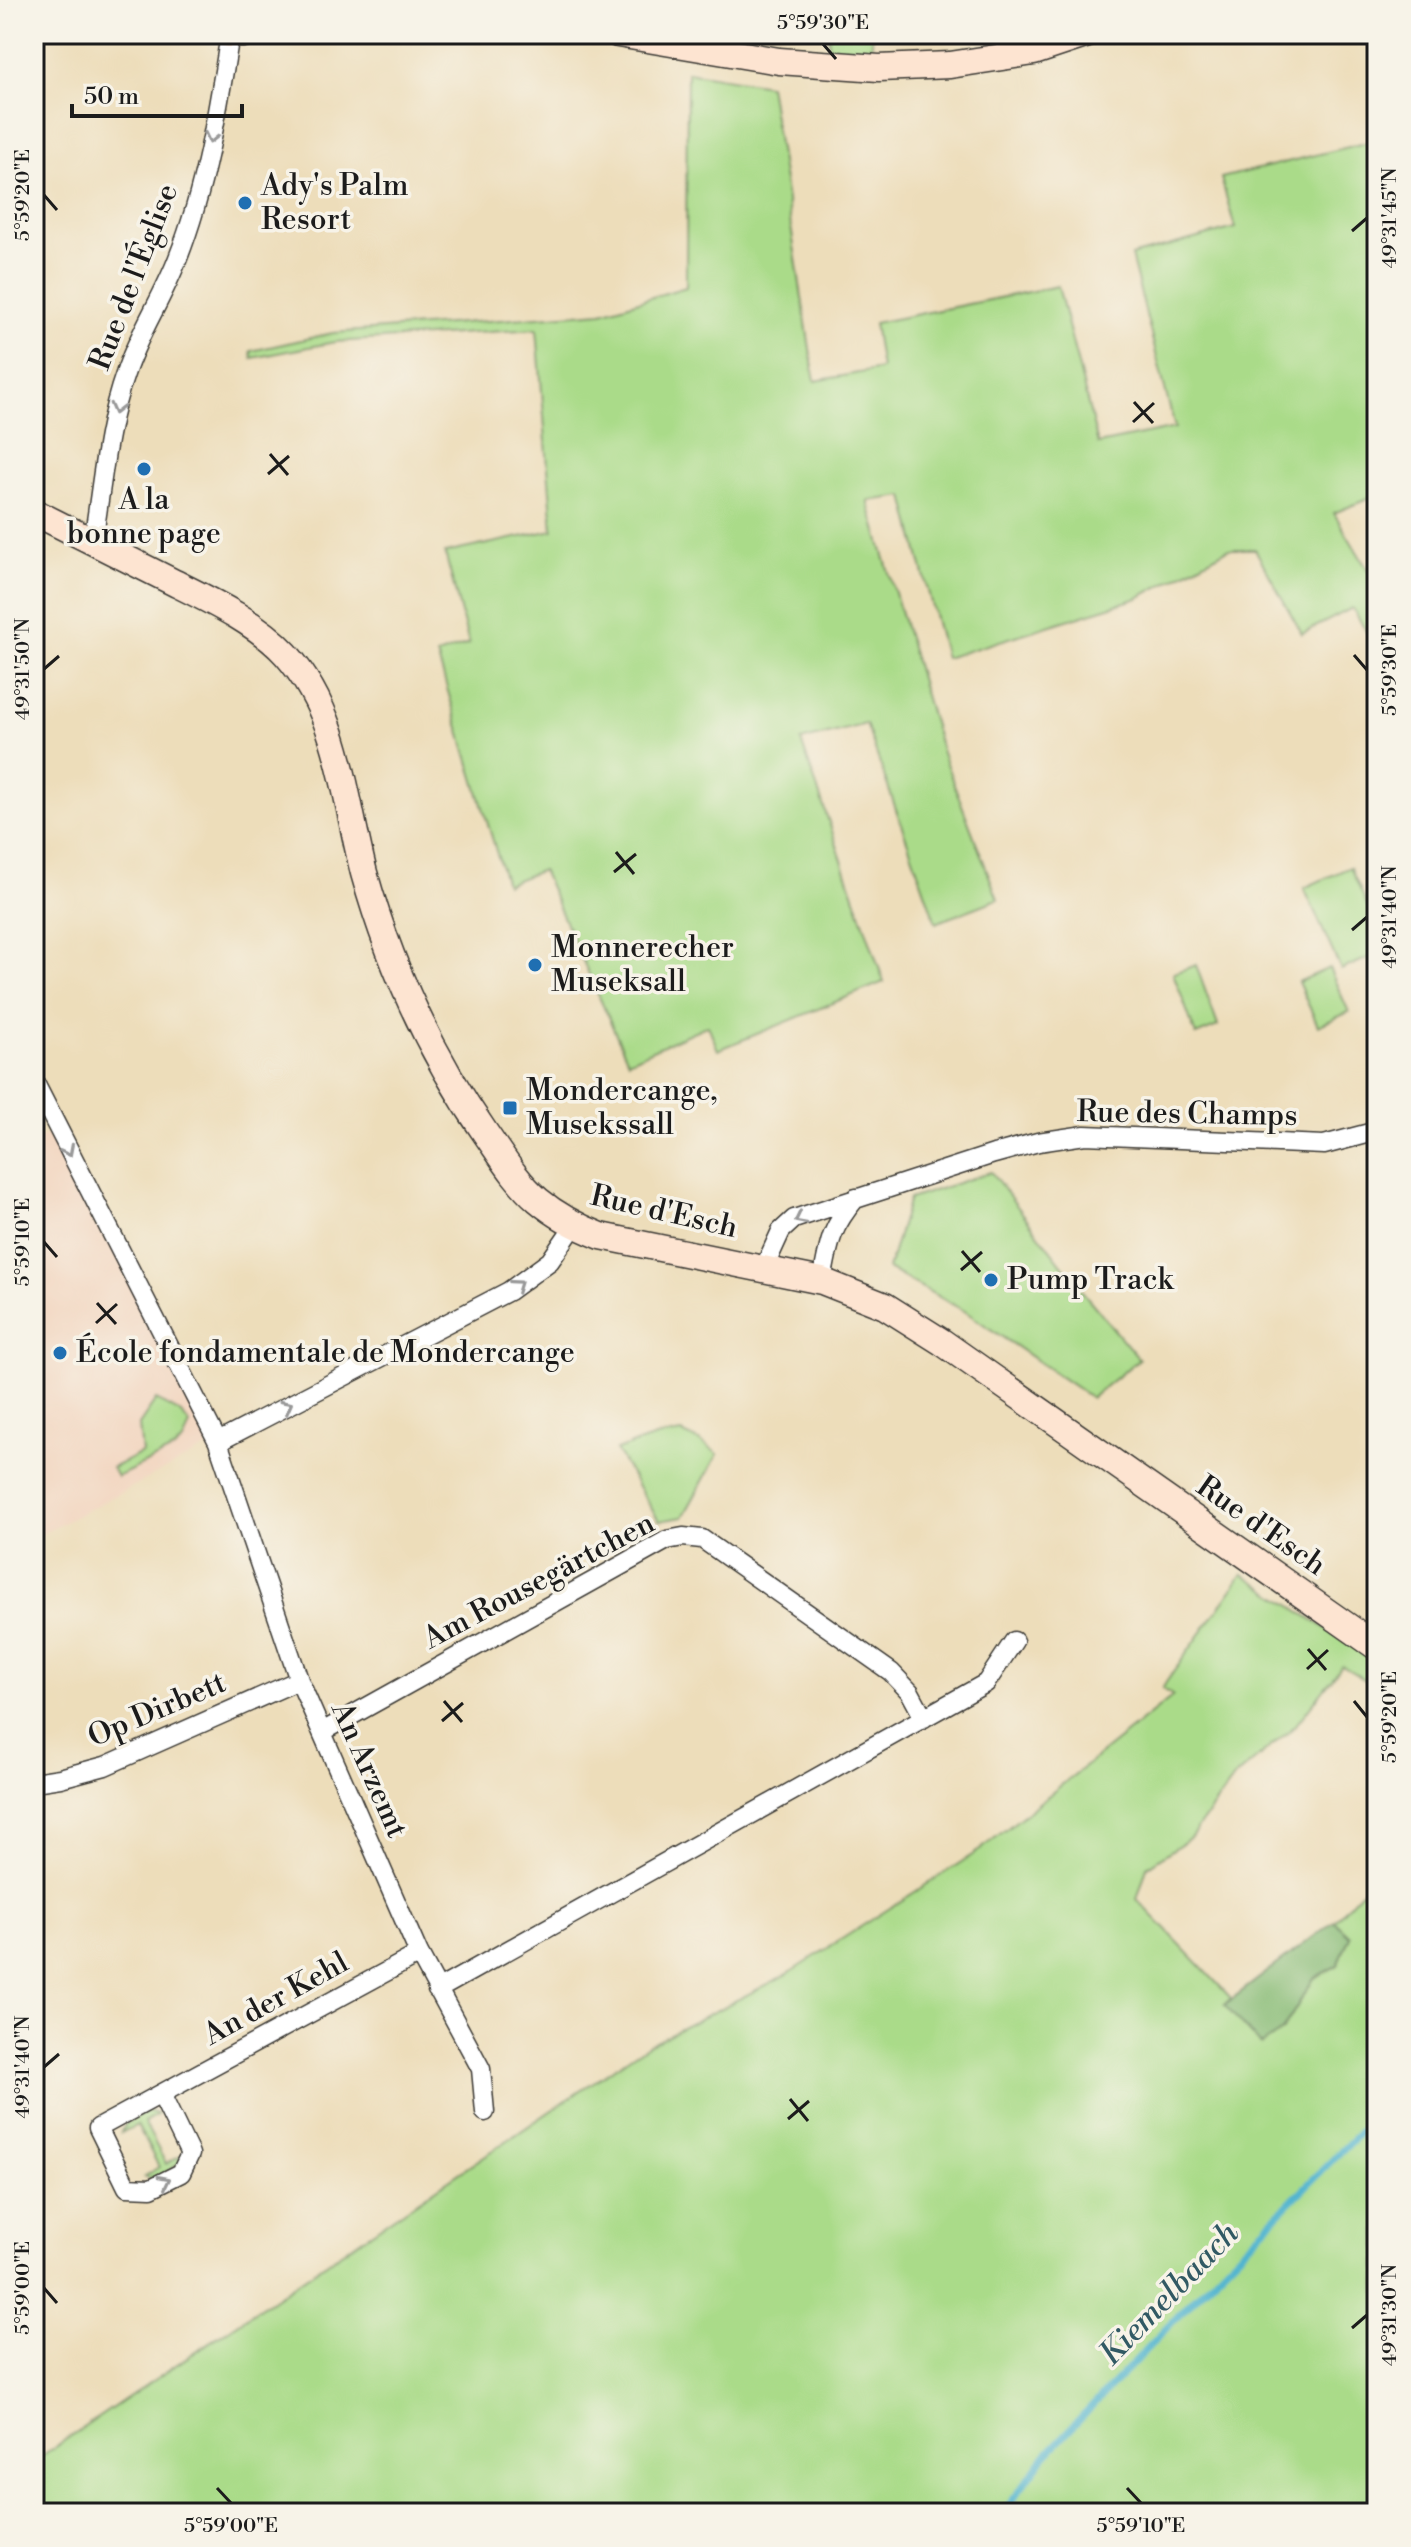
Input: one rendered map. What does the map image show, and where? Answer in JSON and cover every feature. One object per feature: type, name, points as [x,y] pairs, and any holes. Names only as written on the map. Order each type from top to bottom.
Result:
[{"type":"main road","points":[[229,34],[243,34]]},
{"type":"main road","points":[[618,34],[779,61],[879,68],[950,65],[1034,52],[1088,34]]},
{"type":"main road","name":"Rue d'Esch","points":[[34,512],[211,601],[249,625],[284,652],[312,688],[331,729],[364,873],[386,942],[419,1019],[445,1071],[510,1170],[538,1200],[574,1226],[601,1236],[822,1281],[885,1306],[942,1342],[1377,1647]]},
{"type":"street","name":"Rue de l'Église","points":[[93,541],[111,426],[124,374],[178,260],[196,203],[218,109],[229,34]]},
{"type":"street","name":"An Arzemt","points":[[34,1081],[218,1442],[299,1680],[419,1954],[481,2069],[485,2112]]},
{"type":"street","name":"Rue des Champs","points":[[764,1268],[781,1231],[794,1219],[858,1196],[1038,1142],[1085,1135],[1324,1145],[1377,1131]]},
{"type":"street","points":[[822,1281],[829,1240],[839,1218],[858,1196]]},
{"type":"street","points":[[218,1442],[509,1291],[550,1261],[574,1226]]},
{"type":"street","name":"Am Rousegärtchen","points":[[322,1732],[667,1540],[683,1537],[702,1539],[891,1672],[910,1692],[924,1718]]},
{"type":"street","points":[[437,1990],[986,1683],[1014,1641]]},
{"type":"street","name":"Op Dirbett","points":[[34,1782],[105,1766],[299,1680]]},
{"type":"street","name":"An der Kehl","points":[[161,2094],[190,2154],[181,2173],[151,2188],[127,2187],[98,2128],[419,1954]]},
{"type":"shaded area","points":[[57,1129],[218,1442],[34,1538],[34,1141]]},
{"type":"green space","points":[[829,34],[872,34],[872,49],[828,50]]},
{"type":"green space","points":[[687,72],[769,85],[815,381],[881,369],[874,323],[1058,286],[1098,444],[1175,428],[1131,256],[1235,228],[1221,178],[1377,140],[1377,495],[1334,513],[1377,585],[1377,648],[1352,608],[1302,634],[1255,549],[1228,549],[1138,598],[945,658],[904,496],[868,501],[942,753],[998,899],[936,923],[866,724],[801,741],[884,982],[718,1050],[708,1025],[628,1061],[542,870],[506,884],[437,655],[469,644],[445,553],[553,530],[537,329],[335,342],[252,358],[251,351],[333,333],[602,312],[686,287]]},
{"type":"green space","points":[[1350,867],[1377,927],[1377,954],[1341,970],[1304,888]]},
{"type":"green space","points":[[1196,965],[1218,1026],[1196,1035],[1173,973]]},
{"type":"green space","points":[[1329,968],[1349,1012],[1318,1026],[1298,982]]},
{"type":"green space","name":"Pump Track","points":[[991,1172],[1082,1291],[1139,1359],[1091,1398],[963,1310],[888,1269],[909,1199]]},
{"type":"green space","points":[[156,1400],[179,1412],[190,1424],[184,1440],[173,1450],[117,1477],[112,1468],[142,1453],[139,1425]]},
{"type":"green space","points":[[682,1433],[718,1454],[683,1517],[659,1521],[616,1450],[656,1437]]},
{"type":"green space","points":[[1243,1574],[1377,1662],[1377,1687],[1342,1666],[1295,1726],[1235,1777],[1191,1837],[1147,1867],[1137,1899],[1231,1998],[1224,2005],[1282,2031],[1314,1978],[1338,1965],[1350,1936],[1334,1921],[1377,1874],[1377,2513],[34,2513],[34,2461],[648,2045],[786,1975],[980,1850],[1173,1696],[1162,1688]]},
{"type":"green space","points":[[1334,1921],[1350,1936],[1338,1965],[1314,1978],[1282,2031],[1261,2045],[1224,2005]]},
{"type":"green space","points":[[148,2111],[158,2114],[144,2122],[166,2164],[181,2156],[182,2162],[153,2180],[144,2176],[159,2167],[137,2125],[121,2133],[126,2123]]},
{"type":"waterway","name":"Kiemelbaach","points":[[1003,2513],[1046,2455],[1197,2296],[1377,2115]]},
{"type":"place","name":"Ady's Palm Resort","points":[[245,203]]},
{"type":"place","name":"A la bonne page","points":[[144,469]]},
{"type":"place","name":"Monnerecher Museksall","points":[[535,965]]},
{"type":"place","name":"Mondercange, Musekssall","points":[[510,1108]]},
{"type":"place","name":"Pump Track","points":[[991,1280]]},
{"type":"place","name":"École fondamentale de Mondercange","points":[[60,1353]]}]
